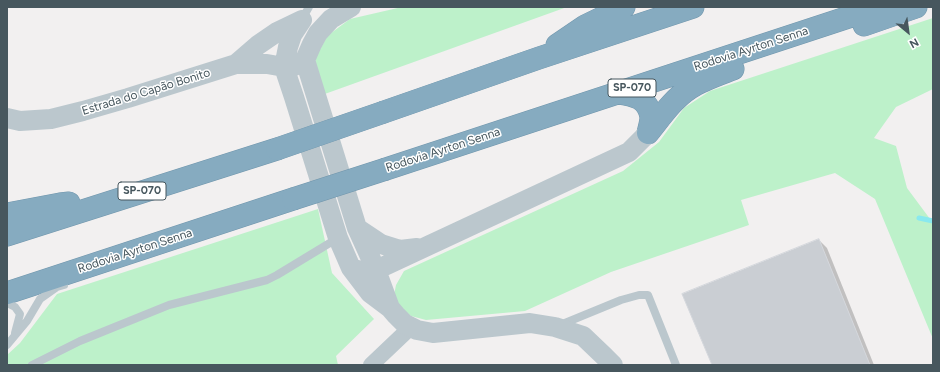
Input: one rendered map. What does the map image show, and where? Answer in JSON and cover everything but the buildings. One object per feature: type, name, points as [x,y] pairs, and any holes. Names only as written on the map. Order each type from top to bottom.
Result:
[{"type":"highway","points":[[539,58],[585,26],[624,7]]},
{"type":"highway","name":"SP-070","points":[[7,235],[277,148],[693,7]]},
{"type":"highway","name":"Rodovia Ayrton Senna","points":[[7,293],[878,7]]},
{"type":"highway","points":[[648,133],[672,103],[690,88],[717,75],[916,7]]},
{"type":"highway","points":[[618,93],[632,94],[642,99],[648,108],[651,118],[648,133]]},
{"type":"highway","points":[[7,214],[60,204],[120,198]]},
{"type":"street","points":[[236,64],[258,45],[305,14],[345,7]]},
{"type":"street","points":[[352,7],[331,19],[318,33],[305,60],[357,228],[376,270],[390,308]]},
{"type":"street","points":[[305,14],[292,35],[284,67],[338,238],[351,268],[370,293],[390,308],[405,324],[418,330],[432,333],[530,323],[555,327],[583,336],[613,365]]},
{"type":"street","name":"Estrada do Capão Bonito","points":[[7,118],[20,121],[50,119],[128,98],[236,64],[267,64],[284,67],[296,65],[305,60]]},
{"type":"street","points":[[351,268],[364,272],[376,270],[628,152],[648,133]]},
{"type":"street","points":[[357,228],[381,244],[400,250],[421,248]]},
{"type":"street","points":[[371,365],[411,326]]},
{"type":"lane","points":[[180,245],[206,227]]},
{"type":"lane","points":[[32,365],[80,341],[169,305],[267,280],[338,238]]},
{"type":"lane","points":[[7,345],[27,321],[40,299],[57,287],[72,282]]},
{"type":"lane","points":[[555,327],[621,300],[638,295],[648,295],[676,365]]},
{"type":"lane","points":[[7,303],[15,307],[20,314],[15,336]]},
{"type":"green space","points":[[402,7],[567,7],[322,95],[315,59],[327,36],[350,19]]},
{"type":"green space","points":[[933,18],[933,89],[896,107],[874,138],[896,146],[907,188],[933,223],[933,339],[875,199],[835,173],[741,200],[749,225],[611,272],[525,311],[426,320],[411,316],[400,307],[394,295],[396,285],[404,271],[623,171],[659,142],[684,108],[710,91]]},
{"type":"green space","points":[[318,209],[332,273],[374,319],[336,356],[338,365],[7,365],[7,355],[20,343],[57,294]]},
{"type":"waterway","points":[[919,218],[933,221]]}]
